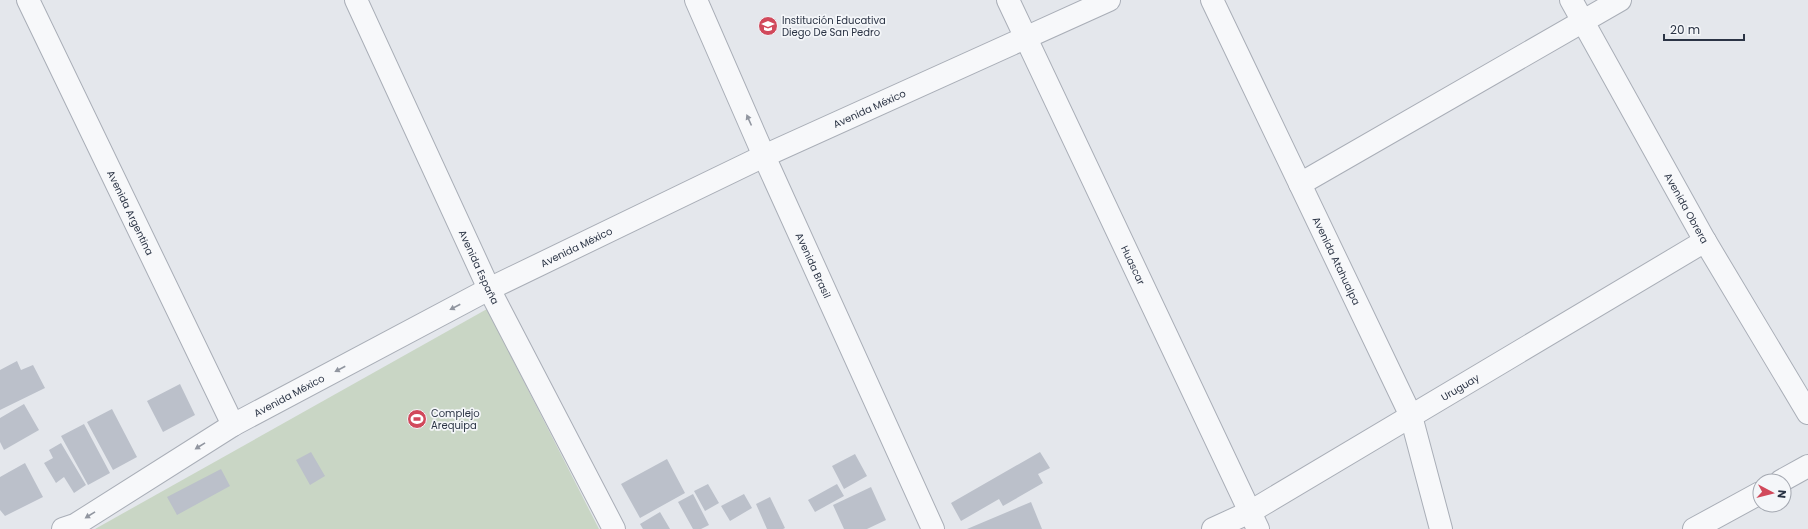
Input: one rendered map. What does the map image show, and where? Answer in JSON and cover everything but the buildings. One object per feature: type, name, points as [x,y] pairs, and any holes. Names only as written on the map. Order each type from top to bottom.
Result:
[{"type":"street","name":"Avenida Argentina","points":[[28,0],[233,425]]},
{"type":"street","name":"Avenida España","points":[[356,0],[489,289],[614,529]]},
{"type":"street","name":"Avenida Brasil","points":[[696,0],[764,156],[933,529]]},
{"type":"street","name":"Huascar","points":[[1008,0],[1254,520]]},
{"type":"street","name":"Avenida México","points":[[63,529],[75,525],[233,425],[489,289],[764,156],[1109,0]]},
{"type":"street","name":"Avenida Atahualpa","points":[[1212,0],[1411,416],[1441,529]]},
{"type":"street","name":"Avenida Obrera","points":[[1571,0],[1705,240],[1808,413]]},
{"type":"street","points":[[1300,184],[1620,0]]},
{"type":"street","name":"Uruguay","points":[[1213,529],[1254,520],[1411,416],[1705,240]]},
{"type":"street","points":[[1792,475],[1808,466]]},
{"type":"street","points":[[1694,529],[1752,497]]},
{"type":"green space","name":"Complejo Arequipa","points":[[487,309],[599,529],[95,529]]},
{"type":"place","name":"Institución Educativa Diego De San Pedro","points":[[768,26]]},
{"type":"place","name":"Complejo Arequipa","points":[[417,419]]}]
